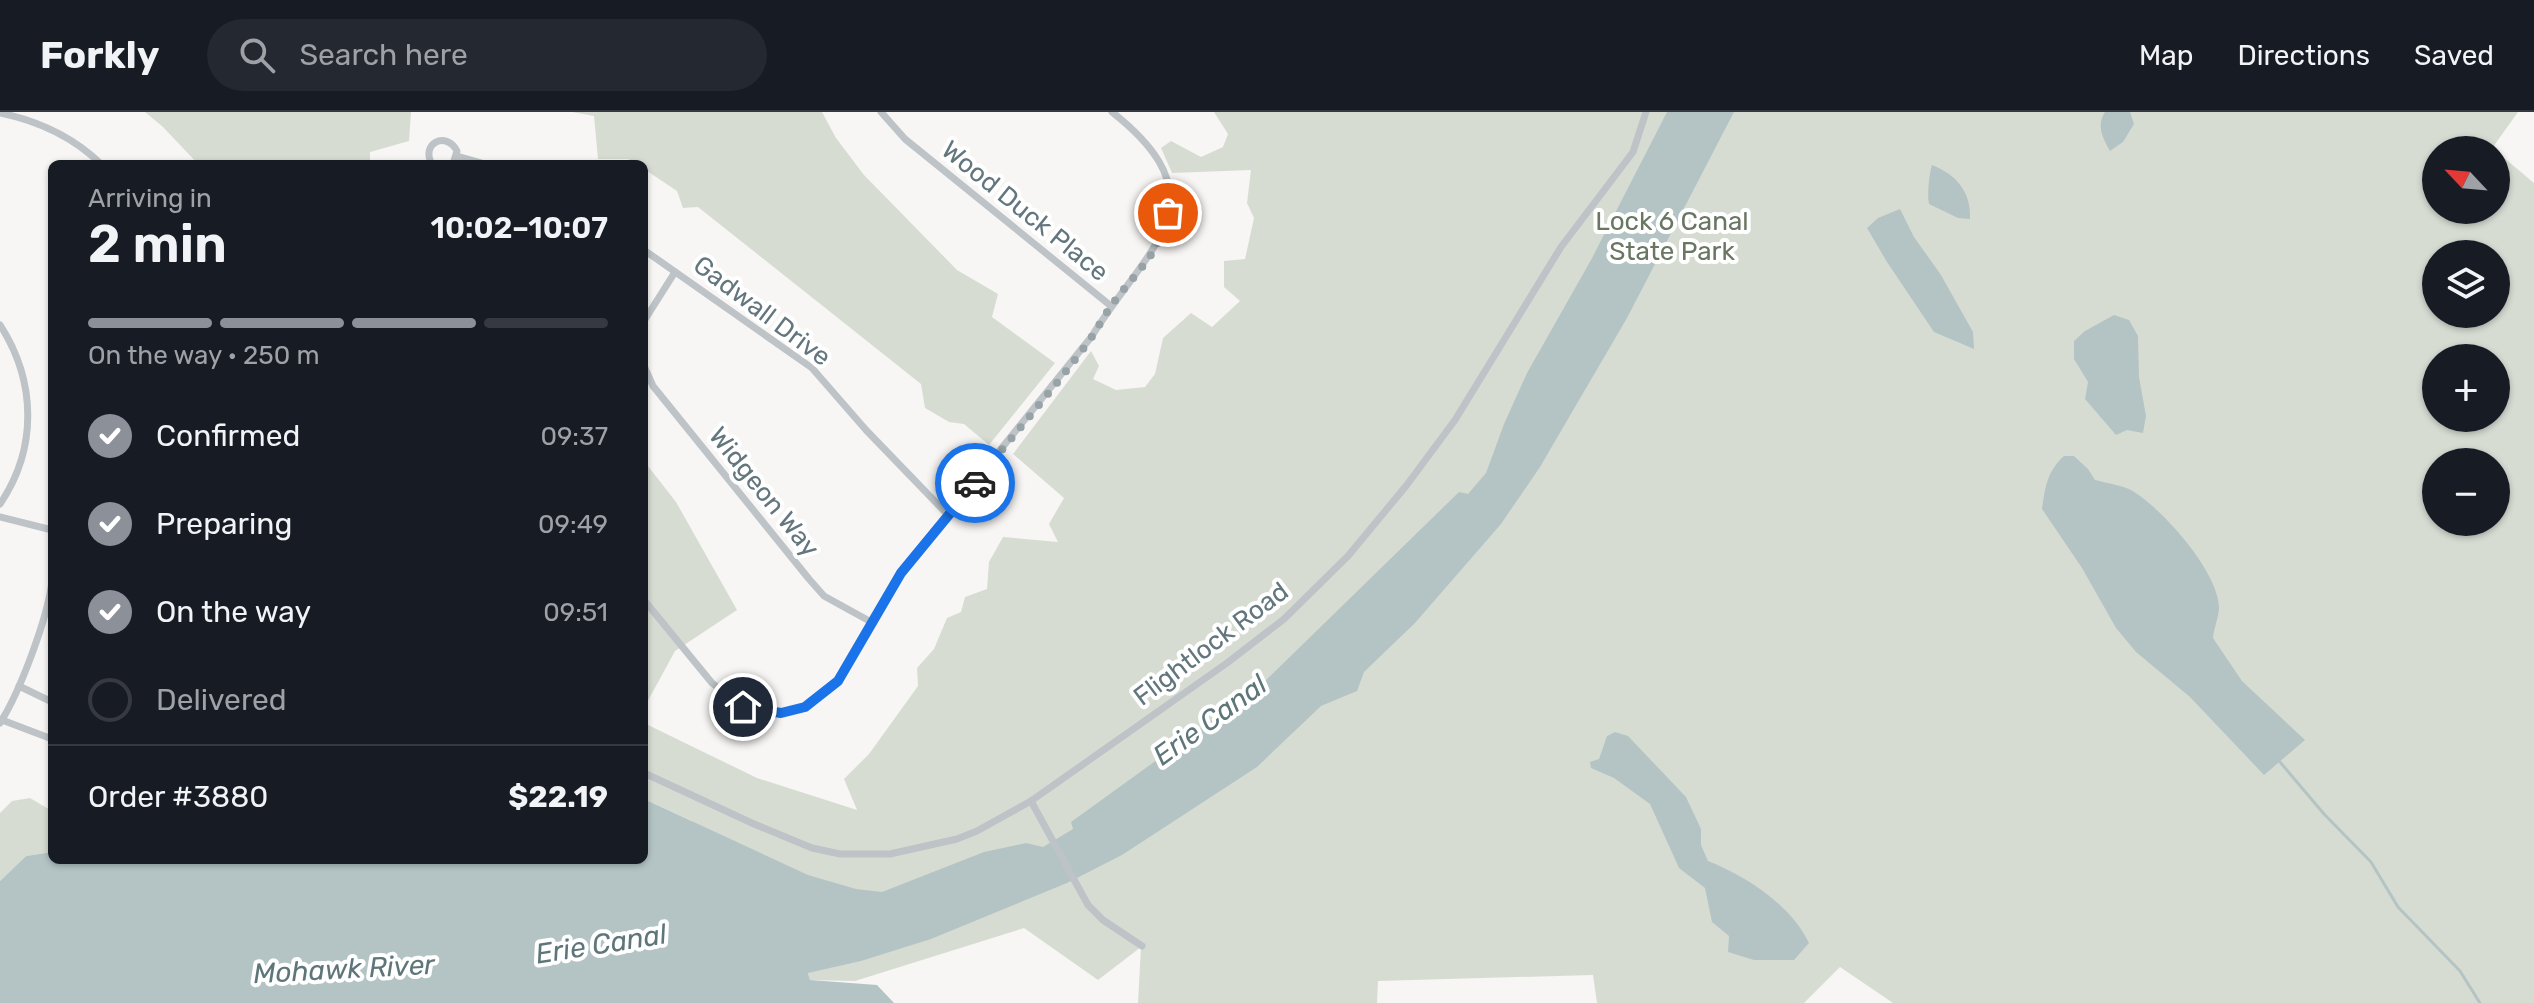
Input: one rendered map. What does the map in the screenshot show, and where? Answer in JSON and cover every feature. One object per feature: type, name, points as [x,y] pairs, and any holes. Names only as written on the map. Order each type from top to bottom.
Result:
[{"type":"street","name":"Wood Duck Place","points":[[881,112],[905,139],[1111,306]]},
{"type":"street","points":[[648,605],[712,683],[743,707],[781,713],[805,707],[838,681],[901,573],[1092,336],[1158,244],[1166,226],[1169,192],[1158,157],[1138,133],[1112,112]]},
{"type":"street","name":"Flightlock Road","points":[[648,775],[812,848],[840,854],[890,854],[957,839],[1031,801],[1227,663],[1284,619],[1348,556],[1455,420],[1561,247],[1633,152],[1646,112]]},
{"type":"street","points":[[0,113],[48,126],[96,160]]},
{"type":"street","points":[[429,160],[429,148],[440,140],[453,143],[455,160]]},
{"type":"street","name":"Gadwall Drive","points":[[648,253],[812,368],[866,430],[949,516]]},
{"type":"street","points":[[648,315],[675,272]]},
{"type":"street","points":[[0,325],[18,361],[28,413],[24,456],[15,482],[0,504]]},
{"type":"street","name":"Widgeon Way","points":[[648,375],[653,386],[824,596],[873,623]]},
{"type":"street","points":[[0,517],[48,529]]},
{"type":"street","points":[[48,603],[19,686],[1,722],[48,738]]},
{"type":"street","points":[[19,686],[48,700]]},
{"type":"street","points":[[1031,801],[1088,905],[1103,920],[1142,946]]},
{"type":"green space","points":[[145,112],[411,112],[409,141],[370,152],[370,160],[194,160]]},
{"type":"green space","points":[[572,112],[822,112],[836,138],[864,175],[957,270],[998,294],[992,317],[1055,363],[989,445],[964,424],[949,422],[925,408],[921,384],[698,207],[683,208],[677,191],[648,172],[648,160],[598,159],[594,116]]},
{"type":"green space","name":"Lock 6 Canal State Park","points":[[1214,112],[2518,112],[2501,136],[2422,136],[2422,224],[2510,224],[2510,163],[2534,183],[2534,1003],[1893,1003],[1840,967],[1804,1003],[1597,1003],[1593,975],[1378,981],[1377,1003],[1138,1003],[1141,947],[1098,980],[1024,928],[855,981],[810,980],[808,973],[692,821],[648,801],[648,725],[757,778],[857,810],[844,779],[869,754],[918,686],[917,668],[934,649],[947,618],[961,612],[965,597],[987,589],[989,562],[1003,537],[1058,542],[1049,524],[1064,498],[1013,454],[1091,351],[1099,366],[1093,379],[1116,390],[1145,387],[1155,374],[1163,338],[1191,313],[1212,327],[1240,301],[1224,287],[1224,261],[1245,259],[1254,218],[1247,203],[1251,170],[1172,173],[1161,148],[1171,141],[1201,157],[1223,147],[1228,134]]},
{"type":"green space","points":[[648,466],[676,502],[737,610],[675,651],[648,701]]},
{"type":"green space","points":[[30,798],[48,809],[48,853],[26,856],[0,881],[0,813],[12,801]]},
{"type":"water","points":[[1667,112],[1734,112],[1627,318],[1540,467],[1501,524],[1415,623],[1364,672],[1357,691],[1321,706],[1257,767],[1122,855],[1067,883],[931,939],[861,961],[808,973],[810,980],[877,985],[894,1003],[0,1003],[0,881],[26,856],[48,853],[48,864],[648,864],[648,801],[808,875],[856,889],[882,892],[984,852],[1026,843],[1043,847],[1073,829],[1071,822],[1262,684],[1459,492],[1468,494],[1486,473],[1527,373],[1591,260]]},
{"type":"water","points":[[2105,112],[2130,112],[2134,124],[2123,142],[2110,151],[2101,127]]},
{"type":"water","points":[[1932,165],[1949,174],[1961,186],[1968,201],[1970,219],[1958,218],[1929,204]]},
{"type":"water","points":[[1900,209],[1973,332],[1974,349],[1934,332],[1867,228],[1878,218]]},
{"type":"water","points":[[2114,315],[2129,320],[2138,336],[2139,377],[2146,416],[2143,433],[2127,430],[2116,435],[2085,399],[2088,382],[2074,359],[2074,341]]},
{"type":"water","points":[[2064,456],[2074,456],[2095,480],[2127,488],[2143,498],[2172,525],[2199,559],[2216,592],[2219,607],[2213,638],[2242,681],[2305,740],[2264,775],[2190,697],[2136,652],[2116,628],[2082,568],[2042,509],[2050,474]]},
{"type":"water","points":[[1615,732],[1628,736],[1686,797],[1701,829],[1701,845],[1708,861],[1766,893],[1791,916],[1809,943],[1794,960],[1754,960],[1728,952],[1729,936],[1712,922],[1705,888],[1679,868],[1650,804],[1614,778],[1591,768],[1590,762],[1599,759],[1607,736]]},
{"type":"waterway","points":[[2280,762],[2324,814],[2371,862],[2398,907],[2460,971],[2480,1003]]},
{"type":"way so far","points":[[975,483],[1135,277],[1158,244],[1168,213]]},
{"type":"route","points":[[743,707],[781,713],[805,707],[838,681],[901,573],[975,483]]},
{"type":"water label","name":"Erie Canal","points":[[1210,720]]},
{"type":"water label","name":"Erie Canal","points":[[601,944]]},
{"type":"water label","name":"Mohawk River","points":[[344,969]]}]
